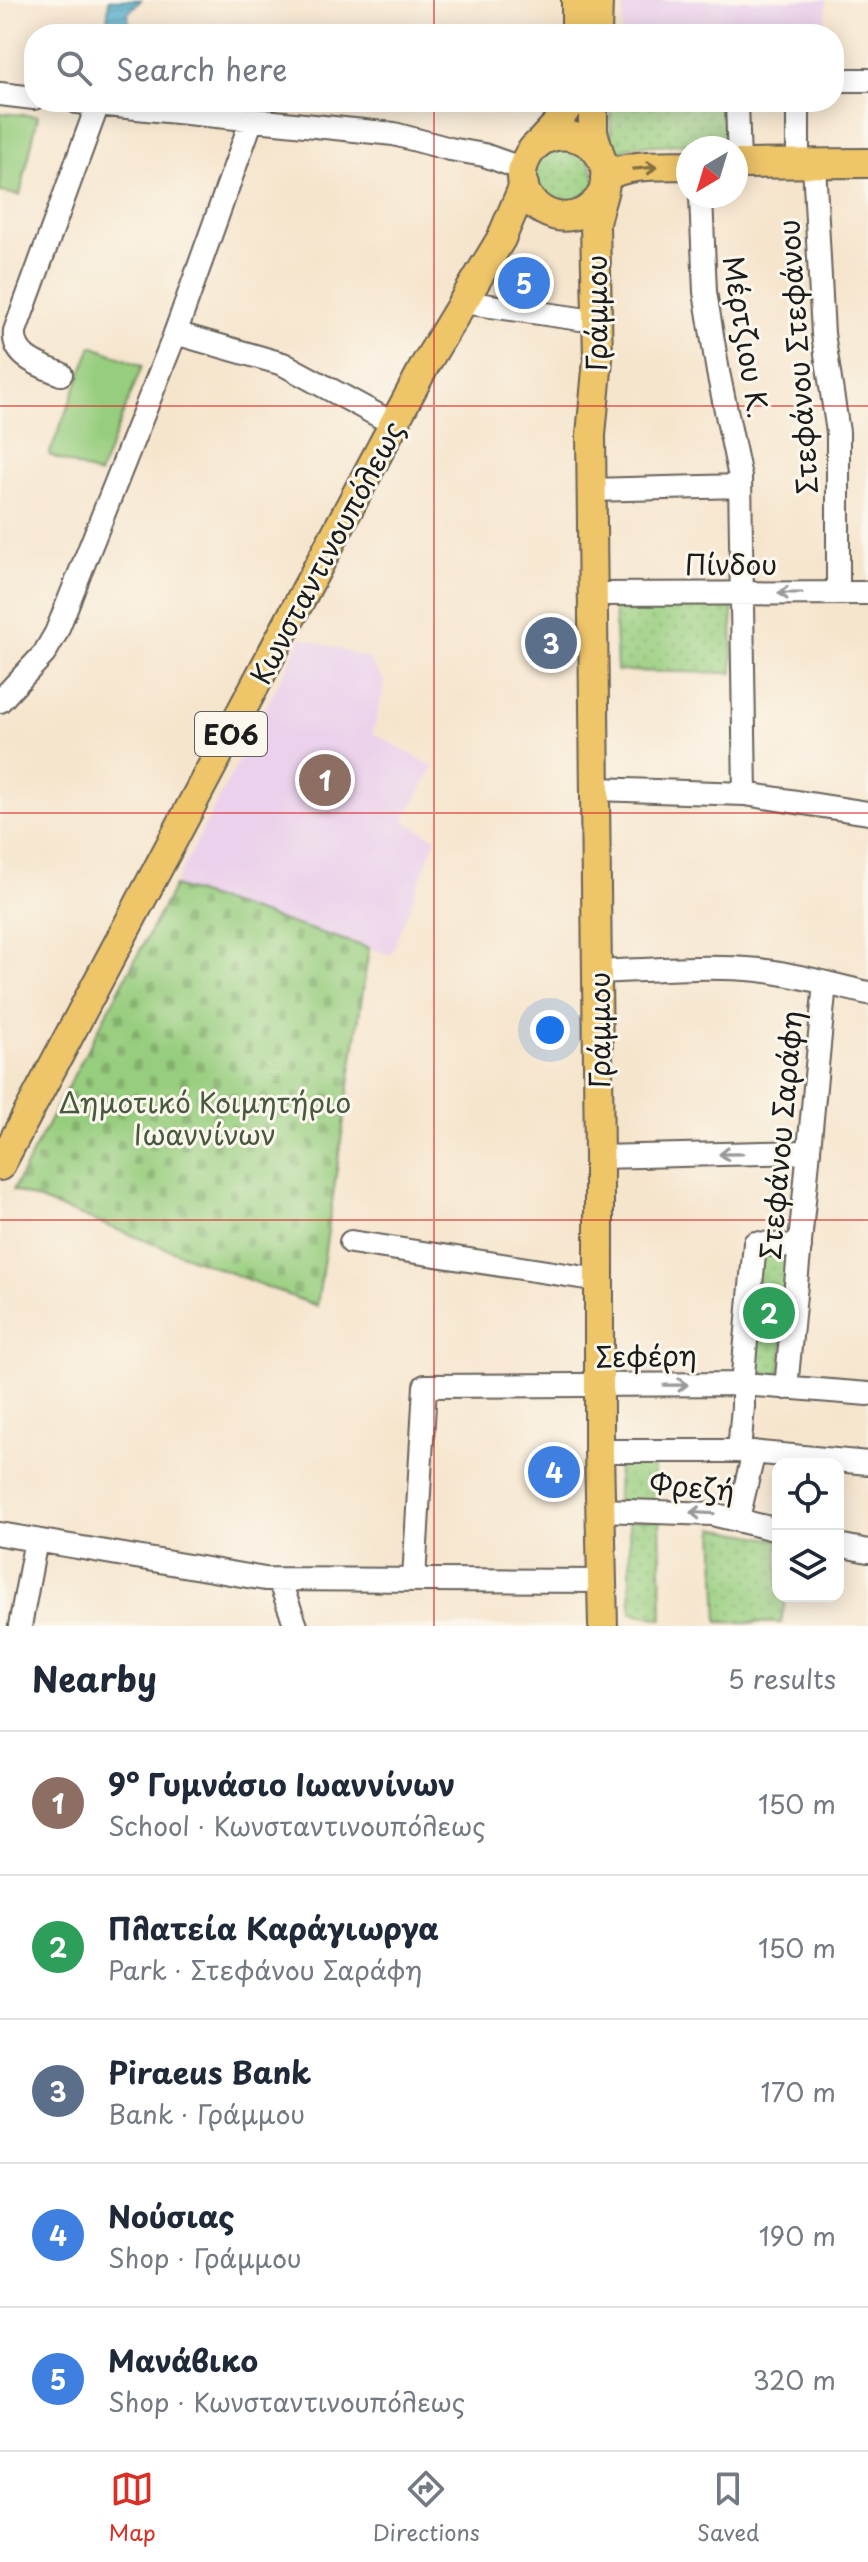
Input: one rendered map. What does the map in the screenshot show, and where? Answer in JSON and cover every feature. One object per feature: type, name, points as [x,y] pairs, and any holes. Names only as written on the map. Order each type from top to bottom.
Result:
[{"type":"main road","points":[[576,0],[576,24]]},
{"type":"main road","points":[[597,24],[598,0]]},
{"type":"main road","name":"ΕΟ6","points":[[529,162],[564,112]]},
{"type":"main road","points":[[593,112],[593,132],[603,175]]},
{"type":"main road","points":[[529,162],[553,136],[566,135],[591,145],[603,175]]},
{"type":"main road","name":"Γράμμου","points":[[529,162],[532,202],[559,216],[578,247],[582,361],[591,435]]},
{"type":"main road","name":"Κωνσταντινουπόλεως","points":[[0,1166],[87,1027],[394,424],[436,345],[501,239],[529,162]]},
{"type":"main road","points":[[748,164],[868,163]]},
{"type":"main road","points":[[603,175],[676,166]]},
{"type":"main road","name":"Γράμμου","points":[[559,216],[590,209],[603,175]]},
{"type":"main road","name":"Γράμμου","points":[[603,175],[595,225],[598,359],[591,435],[598,972],[598,1386],[603,1626]]},
{"type":"main road","name":"Κωνσταντινουπόλεως","points":[[501,239],[516,224],[528,218],[559,216]]},
{"type":"street","points":[[844,80],[868,80]]},
{"type":"street","points":[[0,94],[24,97]]},
{"type":"street","points":[[61,374],[31,361],[14,338],[85,112]]},
{"type":"street","points":[[180,112],[405,136],[450,149],[529,162]]},
{"type":"street","points":[[737,112],[738,136]]},
{"type":"street","name":"Στεφάνου Στεφάνου","points":[[799,112],[826,359],[838,432],[838,593]]},
{"type":"street","points":[[0,701],[44,654],[56,633],[175,333],[252,119]]},
{"type":"street","name":"Μέρτζιου Κ.","points":[[702,208],[705,292],[740,486],[745,794]]},
{"type":"street","points":[[463,302],[580,319]]},
{"type":"street","points":[[175,333],[283,364],[394,424]]},
{"type":"street","points":[[591,490],[740,486]]},
{"type":"street","name":"Πίνδου","points":[[594,594],[868,593]]},
{"type":"street","points":[[596,789],[745,794],[868,813]]},
{"type":"street","points":[[598,972],[736,969],[779,973],[868,993]]},
{"type":"street","name":"Στεφάνου Σαράφη","points":[[786,1388],[825,983]]},
{"type":"street","points":[[599,1157],[809,1152]]},
{"type":"street","points":[[351,1242],[599,1280]]},
{"type":"street","points":[[738,1518],[746,1452],[743,1384],[755,1243],[800,1247]]},
{"type":"street","name":"Σεφέρη","points":[[414,1580],[425,1386],[743,1384],[868,1394]]},
{"type":"street","points":[[599,1451],[746,1452],[868,1463]]},
{"type":"street","name":"Φρεζή","points":[[600,1510],[712,1514],[772,1528]]},
{"type":"street","points":[[0,1534],[279,1580],[602,1581]]},
{"type":"street","points":[[20,1626],[36,1540]]},
{"type":"street","points":[[844,1546],[868,1551]]},
{"type":"street","points":[[279,1580],[296,1626]]},
{"type":"shaded area","points":[[624,0],[826,0],[825,24],[623,24]]},
{"type":"shaded area","points":[[302,637],[369,659],[385,683],[373,733],[434,767],[404,821],[436,838],[391,955],[174,886]]},
{"type":"green space","points":[[610,112],[731,112],[731,136],[676,136],[676,144],[633,146],[615,153],[611,149]]},
{"type":"green space","points":[[0,113],[38,116],[20,195],[0,192]]},
{"type":"green space","points":[[580,139],[601,193],[544,210],[526,164]]},
{"type":"green space","points":[[92,346],[142,366],[99,475],[49,455]]},
{"type":"green space","points":[[614,605],[732,605],[733,673],[617,671]]},
{"type":"green space","name":"Δημοτικό Κοιμητήριο Ιωαννίνων","points":[[174,886],[369,948],[317,1306],[13,1190]]},
{"type":"green space","points":[[758,1250],[791,1254],[780,1375],[746,1371]]},
{"type":"green space","points":[[618,1458],[654,1459],[653,1505],[617,1505]]},
{"type":"green space","points":[[660,1520],[662,1619],[631,1613],[629,1521]]},
{"type":"green space","points":[[714,1528],[772,1539],[772,1602],[785,1602],[781,1623],[718,1622]]},
{"type":"water","points":[[109,0],[141,0],[128,13],[129,24],[107,24]]},
{"type":"place","name":"Μανάβικο","points":[[524,283]]},
{"type":"place","name":"Piraeus Bank","points":[[551,643]]},
{"type":"place","name":"9° Γυμνάσιο Ιωαννίνων","points":[[325,780]]},
{"type":"place","name":"Πλατεία Καράγιωργα","points":[[769,1313]]},
{"type":"place","name":"Νούσιας","points":[[554,1472]]}]
